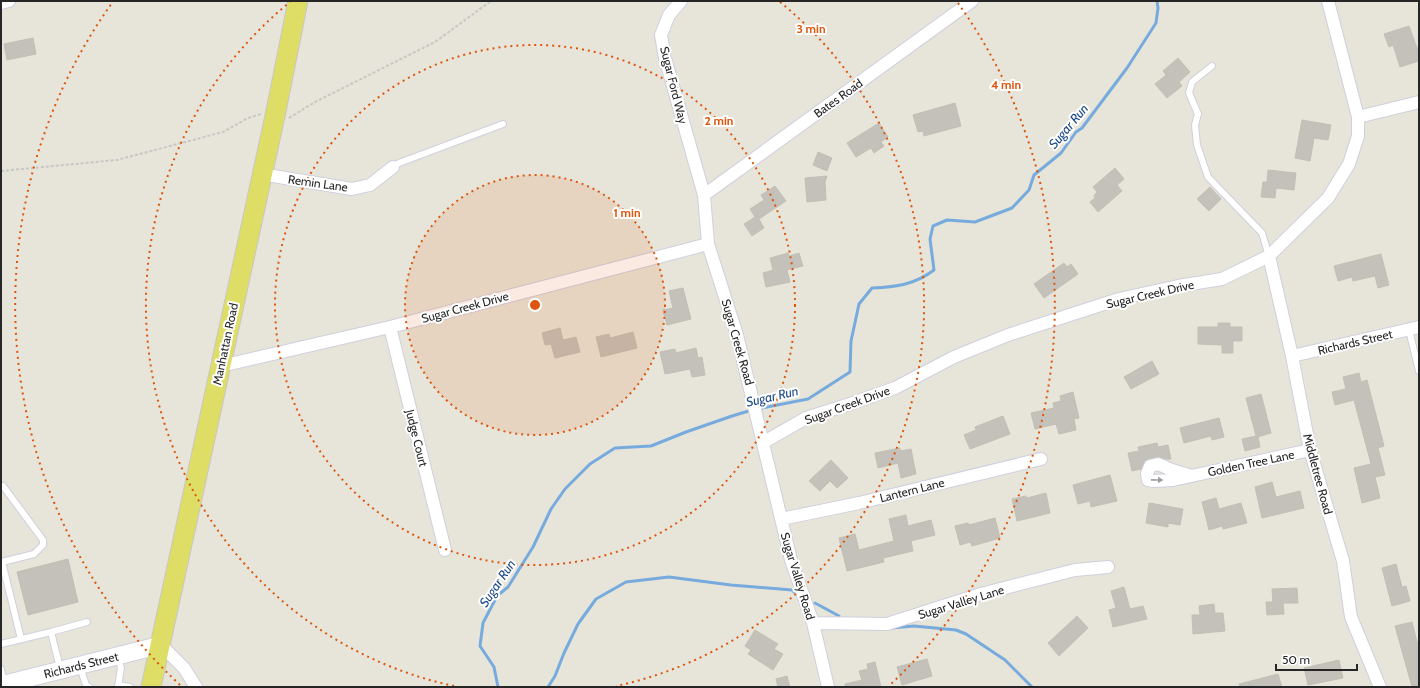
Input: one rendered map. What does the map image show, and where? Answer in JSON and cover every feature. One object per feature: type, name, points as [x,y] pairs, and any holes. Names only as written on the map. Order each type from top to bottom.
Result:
[{"type":"main road","name":"Manhattan Road","points":[[151,687],[261,174],[275,116],[298,1]]},
{"type":"street","points":[[1,3],[9,1]]},
{"type":"street","name":"Sugar Ford Way","points":[[680,1],[670,15],[661,35],[665,58],[704,195],[708,244]]},
{"type":"street","name":"Bates Road","points":[[704,195],[972,1]]},
{"type":"street","name":"Sugar Creek Drive","points":[[764,442],[806,418],[894,388],[954,357],[1008,335],[1119,299],[1178,286],[1222,279],[1269,256],[1328,198],[1348,164],[1358,136],[1358,117],[1328,1]]},
{"type":"street","points":[[1358,117],[1419,102]]},
{"type":"street","name":"Remin Lane","points":[[261,174],[352,189],[370,185],[393,168]]},
{"type":"street","name":"Sugar Creek Drive","points":[[221,366],[390,327],[708,244]]},
{"type":"street","name":"Sugar Creek Road","points":[[708,244],[737,335],[764,442]]},
{"type":"street","name":"Middletree Road","points":[[1269,256],[1292,356],[1310,450],[1343,561],[1351,617],[1380,687]]},
{"type":"street","name":"Judge Court","points":[[390,327],[445,550]]},
{"type":"street","name":"Richards Street","points":[[1292,356],[1414,329]]},
{"type":"street","name":"Sugar Valley Road","points":[[764,442],[791,560],[813,623],[828,687]]},
{"type":"street","name":"Golden Tree Lane","points":[[1192,476],[1310,450]]},
{"type":"street","name":"Lantern Lane","points":[[781,519],[859,503],[1041,459]]},
{"type":"street","name":"Sugar Valley Lane","points":[[813,623],[887,624],[981,594],[1075,570],[1108,567]]},
{"type":"street","points":[[161,644],[184,668],[196,687]]},
{"type":"street","name":"Richards Street","points":[[2,682],[61,670],[161,644]]},
{"type":"lane","points":[[1212,66],[1192,82],[1189,93],[1198,114],[1195,125],[1197,145],[1208,177],[1262,234],[1269,256]]},
{"type":"lane","points":[[393,168],[399,163],[503,124]]},
{"type":"lane","points":[[1414,329],[1419,370]]},
{"type":"lane","points":[[1,486],[3,486],[43,540],[44,546],[34,554],[1,561],[21,639]]},
{"type":"lane","points":[[1,644],[87,622]]},
{"type":"lane","points":[[51,632],[61,670]]},
{"type":"lane","points":[[117,656],[121,668],[118,686],[130,687]]},
{"type":"lane","points":[[80,665],[86,685],[89,687]]},
{"type":"path","points":[[1,171],[117,160],[223,132],[248,118],[263,114],[288,119],[315,102],[434,42],[491,1]]},
{"type":"building","points":[[1409,26],[1417,48],[1419,48],[1419,61],[1400,67],[1393,45],[1389,47],[1384,34]]},
{"type":"building","points":[[33,38],[36,54],[7,60],[4,44]]},
{"type":"building","points":[[1178,58],[1190,72],[1179,82],[1182,86],[1167,98],[1155,84],[1166,75],[1163,71]]},
{"type":"building","points":[[955,103],[961,126],[924,136],[923,131],[918,132],[913,115]]},
{"type":"building","points":[[1302,120],[1331,125],[1328,140],[1314,138],[1310,161],[1295,158]]},
{"type":"building","points":[[879,123],[888,137],[881,142],[884,146],[874,153],[871,148],[856,157],[847,143]]},
{"type":"building","points":[[818,152],[832,158],[827,171],[813,165]]},
{"type":"building","points":[[1115,168],[1124,179],[1117,185],[1122,191],[1098,212],[1090,202],[1095,198],[1094,196],[1097,192],[1093,187]]},
{"type":"building","points":[[1268,170],[1296,173],[1294,190],[1276,188],[1275,198],[1261,197],[1263,182],[1267,182]]},
{"type":"building","points":[[827,176],[825,182],[826,200],[807,202],[805,178]]},
{"type":"building","points":[[775,186],[786,201],[759,219],[764,228],[752,236],[744,224],[755,217],[750,209],[764,200],[761,195]]},
{"type":"building","points":[[1210,187],[1221,199],[1209,211],[1197,199]]},
{"type":"building","points":[[788,253],[789,256],[799,253],[803,266],[787,270],[790,282],[766,287],[763,273],[773,270],[770,258]]},
{"type":"building","points":[[1381,254],[1389,285],[1378,288],[1375,276],[1353,281],[1352,277],[1338,281],[1334,266]]},
{"type":"building","points":[[1064,263],[1067,267],[1071,264],[1078,274],[1044,298],[1034,284]]},
{"type":"building","points":[[683,288],[691,319],[667,325],[663,310],[673,308],[669,291]]},
{"type":"building","points":[[1218,323],[1230,323],[1230,327],[1242,327],[1242,341],[1233,341],[1233,353],[1222,353],[1222,345],[1198,344],[1198,327],[1218,327]]},
{"type":"building","points":[[560,328],[563,340],[576,337],[580,352],[555,358],[551,344],[545,345],[542,333]]},
{"type":"building","points":[[633,332],[637,348],[601,357],[596,337],[609,334],[610,338]]},
{"type":"building","points":[[696,348],[698,358],[702,357],[705,375],[692,377],[690,369],[665,374],[660,352],[675,349],[676,353]]},
{"type":"building","points":[[1152,361],[1159,374],[1131,389],[1124,377]]},
{"type":"building","points":[[1359,373],[1361,382],[1367,380],[1384,446],[1378,448],[1385,475],[1375,477],[1380,498],[1362,503],[1354,468],[1371,464],[1354,400],[1335,405],[1332,392],[1346,389],[1343,377]]},
{"type":"building","points":[[1073,392],[1079,418],[1074,419],[1076,430],[1059,434],[1056,424],[1035,429],[1031,413],[1054,408],[1053,403],[1061,401],[1060,396]]},
{"type":"building","points":[[1261,394],[1271,433],[1258,437],[1260,447],[1245,451],[1242,439],[1256,436],[1246,398]]},
{"type":"building","points":[[1003,416],[1010,434],[970,449],[964,435],[976,430],[975,427]]},
{"type":"building","points":[[1219,418],[1224,437],[1212,440],[1211,436],[1184,443],[1180,428]]},
{"type":"building","points":[[1157,443],[1158,447],[1168,445],[1171,459],[1157,457],[1148,459],[1145,461],[1141,469],[1132,471],[1128,453],[1139,451],[1138,447]]},
{"type":"building","points":[[900,448],[900,451],[911,449],[916,474],[901,478],[898,463],[878,468],[875,453]]},
{"type":"building","points":[[831,460],[848,478],[837,488],[830,481],[820,491],[809,481]]},
{"type":"building","points":[[1110,475],[1117,501],[1091,507],[1090,501],[1078,504],[1073,485]]},
{"type":"building","points":[[1272,482],[1276,497],[1300,491],[1304,508],[1262,518],[1255,487]]},
{"type":"building","points":[[1046,493],[1050,513],[1017,521],[1012,499],[1026,496],[1027,498]]},
{"type":"building","points":[[1216,498],[1219,509],[1241,503],[1247,523],[1223,529],[1222,526],[1209,530],[1202,502]]},
{"type":"building","points":[[1149,503],[1183,509],[1180,525],[1168,523],[1168,527],[1146,523]]},
{"type":"building","points":[[906,515],[908,526],[931,520],[935,535],[911,541],[913,551],[883,558],[884,562],[847,571],[839,538],[855,534],[859,550],[894,541],[889,519]]},
{"type":"building","points":[[995,518],[1000,538],[972,546],[970,542],[960,545],[955,526],[968,523],[969,525]]},
{"type":"building","points":[[68,559],[78,602],[28,615],[17,572]]},
{"type":"building","points":[[1396,564],[1402,587],[1406,586],[1410,601],[1392,606],[1382,568]]},
{"type":"building","points":[[1124,587],[1130,609],[1143,606],[1147,619],[1113,627],[1109,610],[1116,608],[1111,591]]},
{"type":"building","points":[[1297,588],[1298,603],[1283,603],[1284,614],[1267,615],[1266,602],[1273,602],[1272,589]]},
{"type":"building","points":[[1214,604],[1215,613],[1223,613],[1225,631],[1193,634],[1192,615],[1200,615],[1199,606]]},
{"type":"building","points":[[1077,616],[1088,628],[1059,656],[1048,643]]},
{"type":"building","points":[[1412,622],[1417,642],[1419,642],[1419,687],[1412,687],[1395,626]]},
{"type":"building","points":[[755,630],[778,644],[774,649],[783,654],[773,670],[748,654],[751,650],[745,646]]},
{"type":"building","points":[[927,659],[932,676],[902,685],[897,667]]},
{"type":"building","points":[[1339,660],[1343,678],[1308,685],[1304,668]]},
{"type":"building","points":[[875,662],[881,687],[845,687],[845,684],[862,680],[859,671],[868,669],[867,664]]},
{"type":"building","points":[[1278,674],[1282,687],[1240,687],[1239,684]]},
{"type":"building","points":[[787,676],[790,687],[778,687],[776,679]]},
{"type":"waterway","name":"Sugar Run","points":[[757,409],[808,399],[850,372],[851,341],[859,304],[872,288],[889,287],[912,282],[934,270],[930,239],[933,226],[947,220],[975,222],[1012,208],[1029,190],[1034,175],[1061,153],[1076,132],[1082,128],[1127,68],[1156,23],[1158,8],[1157,1]]},
{"type":"waterway","name":"Sugar Run","points":[[498,687],[494,667],[480,646],[483,623],[497,596],[508,587],[533,547],[551,509],[565,489],[590,464],[615,448],[651,446],[686,432],[752,410]]},
{"type":"waterway","points":[[548,687],[555,676],[578,624],[596,599],[626,582],[669,577],[731,585],[792,590],[794,592]]},
{"type":"waterway","points":[[815,603],[839,616]]},
{"type":"waterway","points":[[891,628],[914,626],[956,630],[966,634],[1005,660],[1032,687]]}]
